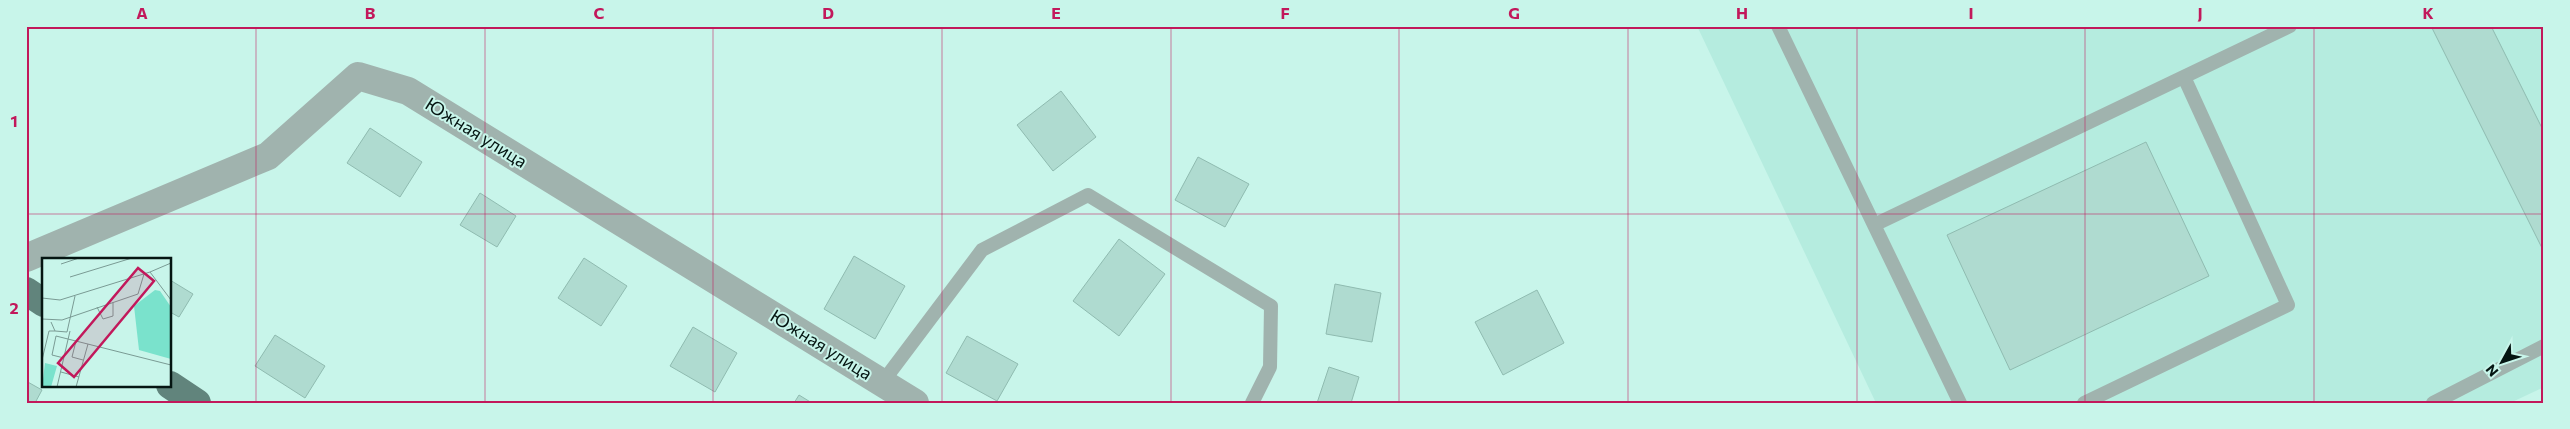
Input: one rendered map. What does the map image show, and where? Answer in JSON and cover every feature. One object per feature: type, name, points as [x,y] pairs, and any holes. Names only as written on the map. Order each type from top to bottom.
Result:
[{"type":"main road","points":[[26,291],[42,302]]},
{"type":"main road","points":[[171,386],[198,403]]},
{"type":"street","name":"Южная улица","points":[[26,258],[268,156],[358,76],[408,91],[915,403]]},
{"type":"lane","points":[[1778,26],[1960,403]]},
{"type":"lane","points":[[1874,225],[2290,26]]},
{"type":"lane","points":[[2084,403],[2288,305],[2184,77]]},
{"type":"lane","points":[[882,383],[982,250],[1088,194],[1271,306],[1270,367],[1252,403]]},
{"type":"lane","points":[[2433,403],[2544,346]]},
{"type":"shaded area","points":[[1697,26],[2544,26],[2544,387],[2510,403],[1876,403]]},
{"type":"building","points":[[2431,26],[2491,26],[2544,132],[2544,252]]},
{"type":"building","points":[[1061,91],[1096,137],[1053,171],[1017,125]]},
{"type":"building","points":[[370,128],[422,162],[400,197],[347,163]]},
{"type":"building","points":[[2146,142],[2209,276],[2010,370],[1947,235]]},
{"type":"building","points":[[1198,157],[1249,184],[1225,227],[1175,200]]},
{"type":"building","points":[[480,193],[516,216],[497,247],[460,225]]},
{"type":"building","points":[[1119,239],[1165,274],[1119,336],[1073,301]]},
{"type":"building","points":[[854,256],[905,286],[875,339],[824,309]]},
{"type":"building","points":[[584,258],[627,286],[601,326],[558,298]]},
{"type":"building","points":[[171,281],[193,294],[179,317],[171,313]]},
{"type":"building","points":[[1335,284],[1381,293],[1372,342],[1326,334]]},
{"type":"building","points":[[1537,290],[1564,343],[1503,375],[1475,322]]},
{"type":"building","points":[[693,327],[737,353],[715,392],[670,366]]},
{"type":"building","points":[[275,335],[325,366],[305,398],[255,366]]},
{"type":"building","points":[[967,336],[1018,364],[997,401],[946,373]]},
{"type":"building","points":[[1329,367],[1359,377],[1351,403],[1317,403]]},
{"type":"building","points":[[26,381],[42,390],[35,403],[26,403]]},
{"type":"building","points":[[799,395],[812,403],[794,403]]}]
